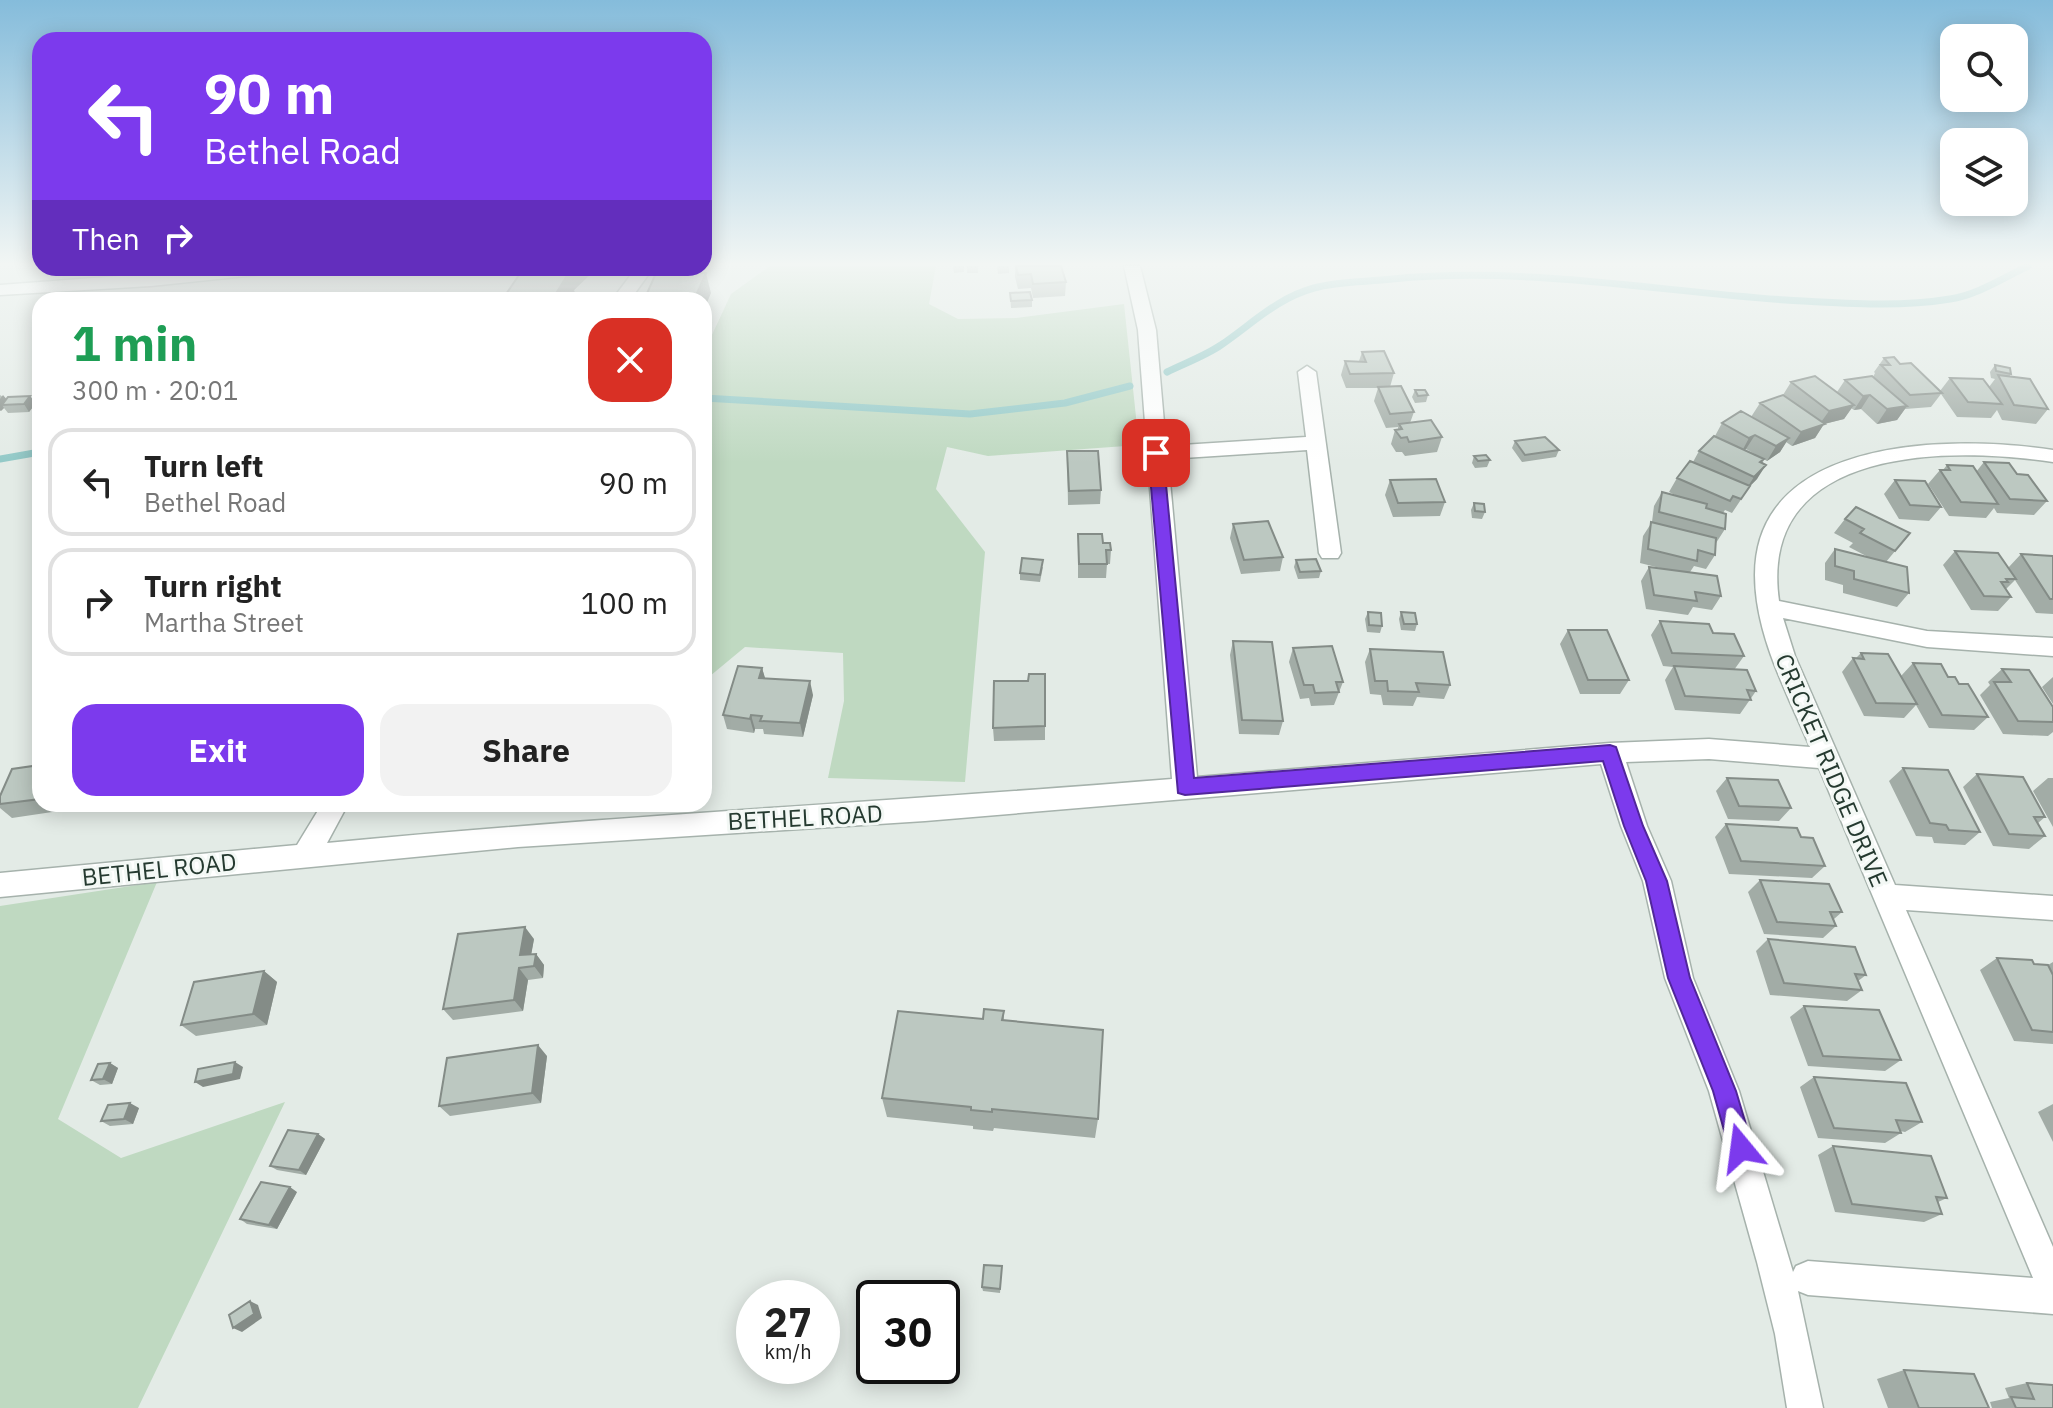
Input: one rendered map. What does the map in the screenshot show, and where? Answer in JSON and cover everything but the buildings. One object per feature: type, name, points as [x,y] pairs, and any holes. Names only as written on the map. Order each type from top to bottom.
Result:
[{"type":"street","points":[[1147,332],[1185,787]]},
{"type":"street","points":[[1307,372],[1330,553]]},
{"type":"street","points":[[1156,453],[1316,443]]},
{"type":"street","name":"CRICKET RIDGE DRIVE","points":[[2053,456],[2008,450],[1936,448],[1904,451],[1838,471],[1801,496],[1776,527],[1767,560],[1768,607],[1783,656],[2053,1286]]},
{"type":"street","points":[[1768,607],[1927,639],[2053,647]]},
{"type":"street","name":"BETHEL ROAD","points":[[0,885],[653,826],[925,810],[1610,753],[1709,749],[1828,759]]},
{"type":"street","points":[[1610,753],[1634,826],[1657,881],[1679,978],[1724,1091],[1774,1262],[1792,1334],[1805,1408]]},
{"type":"street","points":[[306,855],[330,812]]},
{"type":"street","points":[[1885,896],[2053,908]]},
{"type":"street","points":[[1808,1278],[2053,1297]]},
{"type":"green space","points":[[713,332],[1127,332],[1139,445],[988,456],[947,447],[936,489],[985,552],[965,782],[828,778],[844,701],[843,653],[745,647],[712,674]]},
{"type":"green space","points":[[157,882],[58,1119],[121,1158],[285,1102],[138,1408],[0,1408],[0,906]]},
{"type":"waterway","points":[[1167,372],[1215,349],[1238,332]]},
{"type":"waterway","points":[[712,398],[970,414],[1065,403],[1130,386]]},
{"type":"waterway","points":[[0,459],[32,453]]},
{"type":"route","points":[[1156,453],[1185,787],[1610,753],[1634,826],[1657,881],[1679,978],[1724,1091],[1741,1148]]}]
